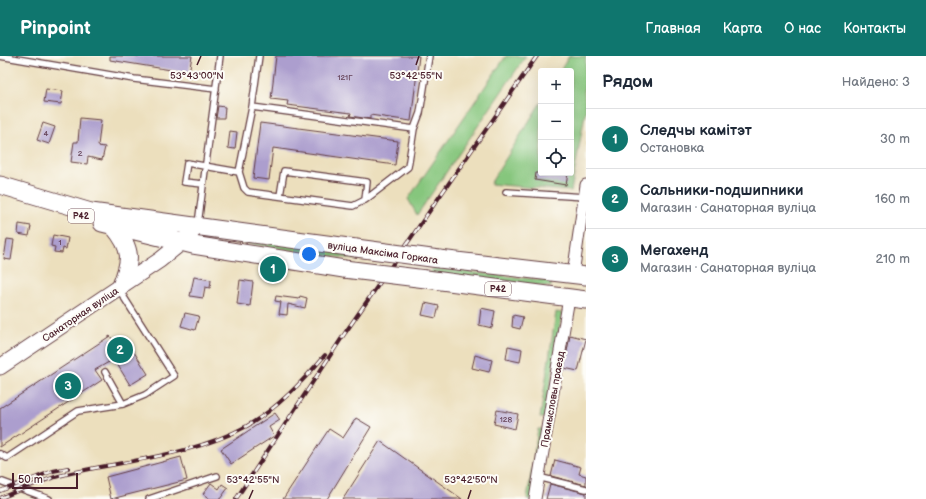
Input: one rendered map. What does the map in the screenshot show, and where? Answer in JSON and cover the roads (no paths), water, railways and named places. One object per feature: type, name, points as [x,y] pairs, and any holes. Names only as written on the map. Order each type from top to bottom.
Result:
[{"type":"main road","name":"Р42","points":[[0,186],[91,212],[156,221]]},
{"type":"main road","name":"Р42","points":[[0,186],[31,200],[114,227],[164,240]]},
{"type":"main road","name":"вуліца Максіма Горкага","points":[[156,221],[439,259],[580,275]]},
{"type":"main road","points":[[114,227],[122,236],[129,253],[129,263],[120,287]]},
{"type":"main road","points":[[187,244],[197,227]]},
{"type":"main road","name":"вуліца Максіма Горкага","points":[[164,240],[344,269],[578,299]]},
{"type":"street","points":[[580,275],[585,193]]},
{"type":"street","points":[[156,221],[162,228],[164,240],[160,260]]},
{"type":"street","name":"Санаторная вуліца","points":[[0,367],[160,260],[187,244]]},
{"type":"street","name":"Прамысловы праезд","points":[[535,499],[538,477],[578,299]]},
{"type":"lane","points":[[0,56],[134,79],[216,90]]},
{"type":"lane","points":[[197,227],[220,56]]},
{"type":"lane","points":[[259,56],[252,107],[239,172],[244,188],[248,192],[354,206],[365,200],[408,167],[414,129],[420,113],[429,56]]},
{"type":"lane","points":[[252,107],[414,129]]},
{"type":"lane","points":[[203,184],[184,182],[187,163],[239,172]]},
{"type":"lane","points":[[280,196],[284,171],[367,182],[365,200]]},
{"type":"lane","points":[[506,192],[585,193]]},
{"type":"lane","points":[[0,454],[7,458],[78,411],[123,404],[145,395],[174,376],[120,287]]},
{"type":"lane","points":[[105,372],[123,404]]},
{"type":"lane","points":[[149,499],[217,476]]},
{"type":"lane","points":[[538,477],[586,489]]},
{"type":"lane","points":[[0,481],[49,499]]},
{"type":"railway","points":[[236,499],[345,333],[537,56]]},
{"type":"railway","points":[[0,498],[55,477],[180,451],[203,445],[225,436],[247,426],[279,403],[298,385],[325,355]]},
{"type":"railway","points":[[0,491],[53,471],[68,468]]},
{"type":"place","name":"Следчы камітэт","points":[[273,269]]},
{"type":"place","name":"Сальники-подшипники","points":[[120,350]]},
{"type":"place","name":"Мегахенд","points":[[68,386]]}]
